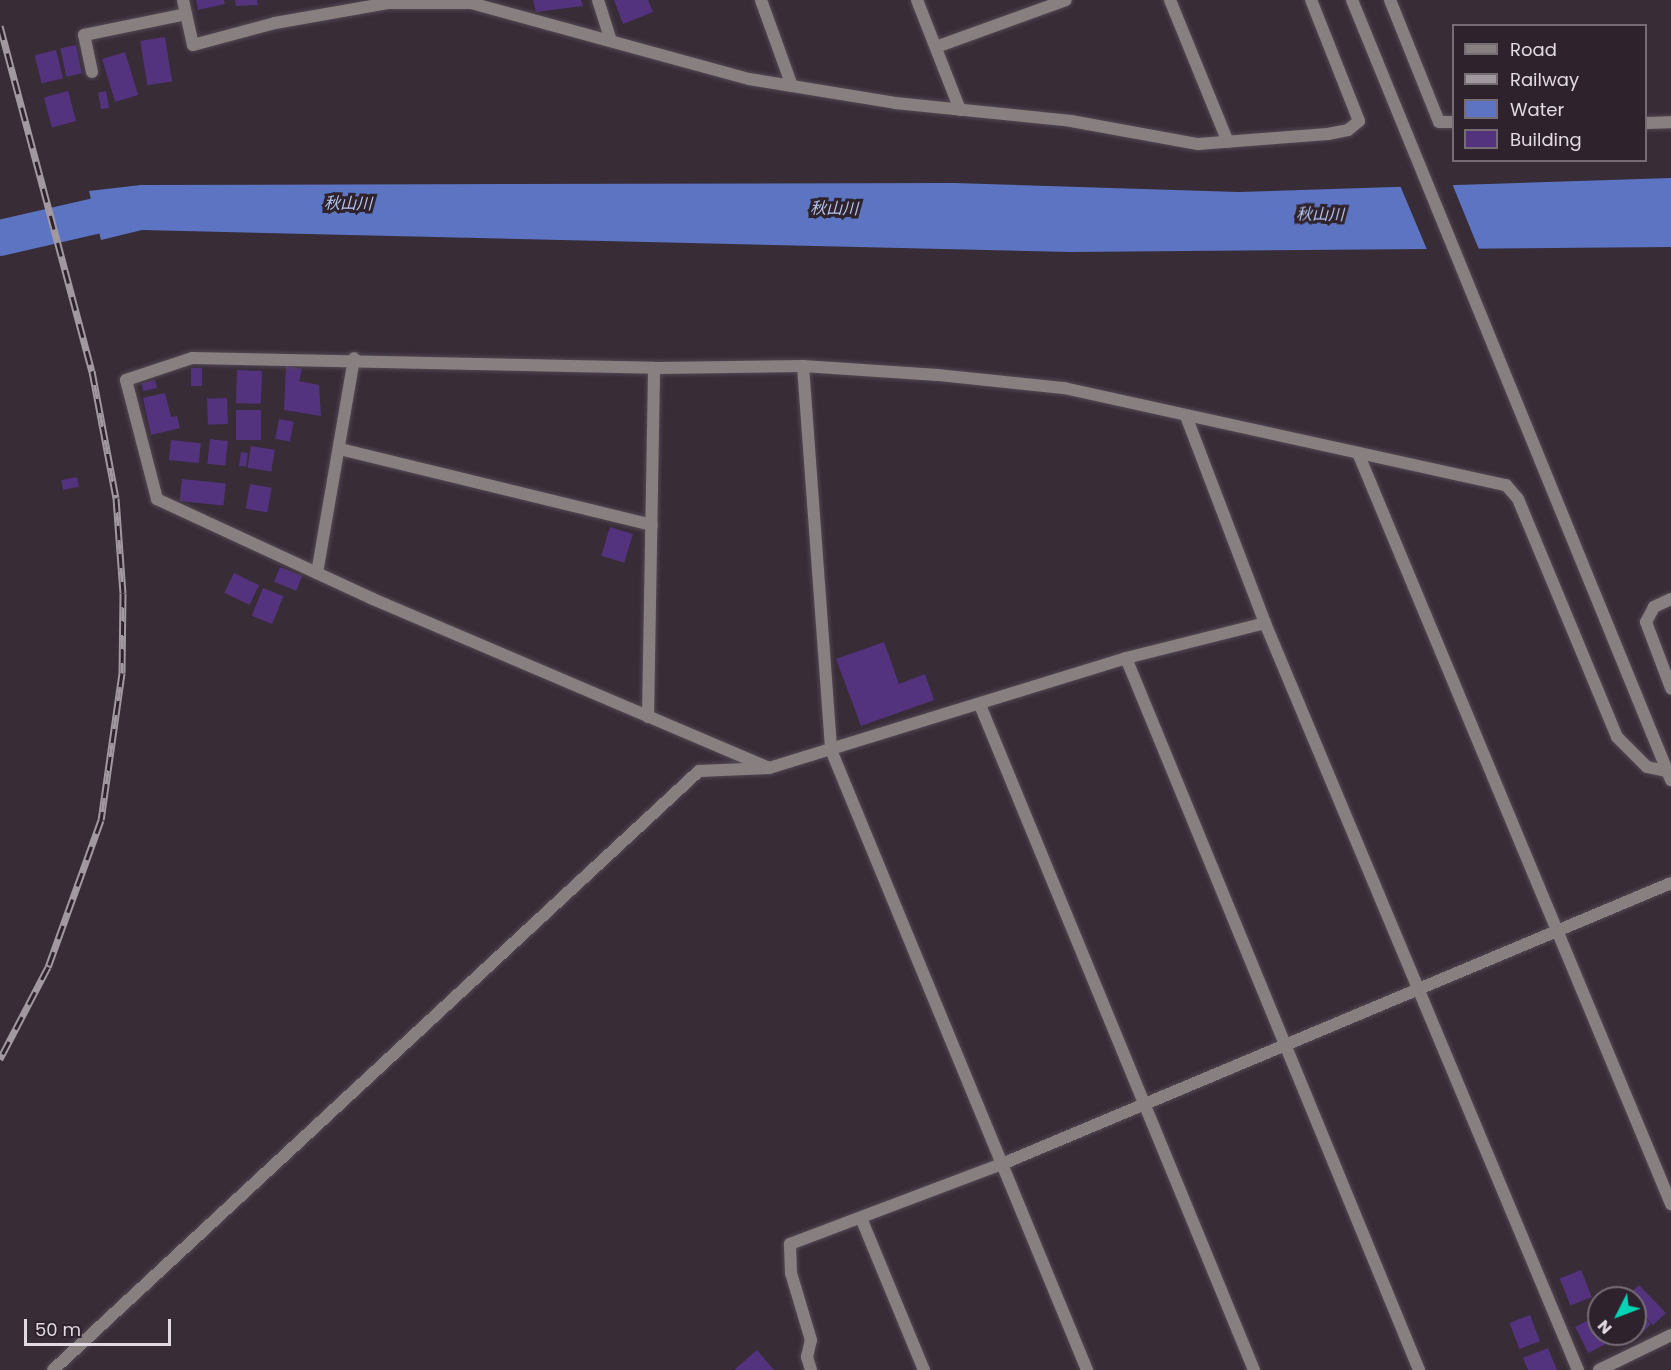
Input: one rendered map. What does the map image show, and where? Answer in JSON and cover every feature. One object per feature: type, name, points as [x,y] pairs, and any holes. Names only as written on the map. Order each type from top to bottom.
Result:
[{"type":"street","points":[[183,0],[193,45],[275,23],[389,3],[448,1],[471,3],[610,41],[792,86],[960,110],[1071,121],[1198,144],[1328,134],[1359,121],[1311,0]]},
{"type":"street","points":[[598,0],[610,41]]},
{"type":"street","points":[[760,0],[792,86]]},
{"type":"street","points":[[917,0],[960,110]]},
{"type":"street","points":[[936,47],[1066,0]]},
{"type":"street","points":[[1170,0],[1228,142]]},
{"type":"street","points":[[1352,0],[1537,459],[1670,775]]},
{"type":"street","points":[[1390,0],[1439,122],[1452,122]]},
{"type":"street","points":[[92,72],[84,35],[186,14]]},
{"type":"street","points":[[1647,123],[1671,122]]},
{"type":"street","points":[[769,768],[317,573],[157,499],[126,380],[192,358],[354,358],[654,368],[803,366],[1064,388],[1506,485],[1518,500],[1617,737],[1630,756],[1670,775]]},
{"type":"street","points":[[317,573],[354,358]]},
{"type":"street","points":[[803,366],[831,750],[1087,1370]]},
{"type":"street","points":[[648,717],[654,368]]},
{"type":"street","points":[[1186,416],[1265,623],[1578,1370]]},
{"type":"street","points":[[339,449],[652,525]]},
{"type":"street","points":[[1358,453],[1671,1204]]},
{"type":"street","points":[[1671,599],[1654,607],[1646,622],[1671,688]]},
{"type":"street","points":[[53,1370],[699,771],[769,768],[980,705],[1126,658],[1265,623]]},
{"type":"street","points":[[1126,658],[1419,1370]]},
{"type":"street","points":[[980,705],[1254,1370]]},
{"type":"street","points":[[811,1370],[807,1357],[811,1340],[791,1273],[790,1244],[1002,1164],[1671,883]]},
{"type":"street","points":[[861,1218],[924,1370]]},
{"type":"street","points":[[1599,1370],[1671,1335]]},
{"type":"water","points":[[1671,178],[1671,247],[1071,252],[142,230],[101,240],[89,191],[141,185],[954,183],[1238,192]]},
{"type":"pier","points":[[1451,181],[1480,252],[1428,252],[1399,183]]},
{"type":"building","points":[[196,0],[224,0],[225,4],[198,10]]},
{"type":"building","points":[[235,0],[257,0],[258,5],[236,6]]},
{"type":"building","points":[[533,0],[581,0],[583,6],[536,12]]},
{"type":"building","points":[[614,0],[648,0],[653,12],[623,24]]},
{"type":"building","points":[[165,37],[172,81],[147,85],[140,41]]},
{"type":"building","points":[[76,45],[82,73],[66,77],[60,48]]},
{"type":"building","points":[[56,50],[63,78],[42,83],[35,55]]},
{"type":"building","points":[[125,52],[138,95],[115,102],[102,59]]},
{"type":"building","points":[[68,91],[76,121],[52,127],[44,97]]},
{"type":"building","points":[[106,91],[109,108],[101,109],[98,92]]},
{"type":"building","points":[[286,365],[302,369],[299,381],[319,385],[321,416],[284,410]]},
{"type":"building","points":[[191,368],[202,368],[202,386],[191,386]]},
{"type":"building","points":[[237,370],[262,371],[261,404],[236,403]]},
{"type":"building","points":[[155,380],[157,388],[143,391],[141,383]]},
{"type":"building","points":[[165,393],[171,417],[177,416],[180,428],[151,435],[143,398]]},
{"type":"building","points":[[227,398],[228,424],[208,425],[207,399]]},
{"type":"building","points":[[236,410],[261,410],[261,440],[236,440]]},
{"type":"building","points":[[279,419],[294,422],[290,441],[275,439]]},
{"type":"building","points":[[210,439],[228,441],[225,466],[207,464]]},
{"type":"building","points":[[171,440],[201,443],[199,463],[169,460]]},
{"type":"building","points":[[251,446],[275,450],[271,471],[248,468]]},
{"type":"building","points":[[241,452],[248,453],[246,467],[239,466]]},
{"type":"building","points":[[77,477],[79,487],[63,490],[61,480]]},
{"type":"building","points":[[182,479],[226,484],[223,505],[180,501]]},
{"type":"building","points":[[250,484],[272,488],[267,512],[246,509]]},
{"type":"building","points":[[610,527],[633,534],[624,563],[601,556]]},
{"type":"building","points":[[280,567],[302,576],[296,591],[274,582]]},
{"type":"building","points":[[234,573],[259,585],[250,605],[224,593]]},
{"type":"building","points":[[263,588],[283,596],[272,624],[252,616]]},
{"type":"building","points":[[884,642],[899,684],[925,674],[934,700],[861,726],[836,659]]},
{"type":"building","points":[[1581,1270],[1587,1286],[1587,1299],[1571,1306],[1560,1279]]},
{"type":"building","points":[[1647,1293],[1666,1313],[1653,1325],[1647,1319]]},
{"type":"building","points":[[1530,1315],[1540,1341],[1519,1349],[1509,1323]]},
{"type":"building","points":[[1587,1321],[1587,1346],[1602,1346],[1588,1353],[1575,1327]]},
{"type":"building","points":[[1548,1348],[1557,1370],[1528,1370],[1523,1358]]},
{"type":"building","points":[[757,1350],[774,1370],[734,1370]]},
{"type":"waterway","name":"秋山川","points":[[0,238],[143,205]]},
{"type":"railway","points":[[0,26],[92,371],[116,498],[123,593],[122,673],[101,820],[48,967],[0,1059]]}]
